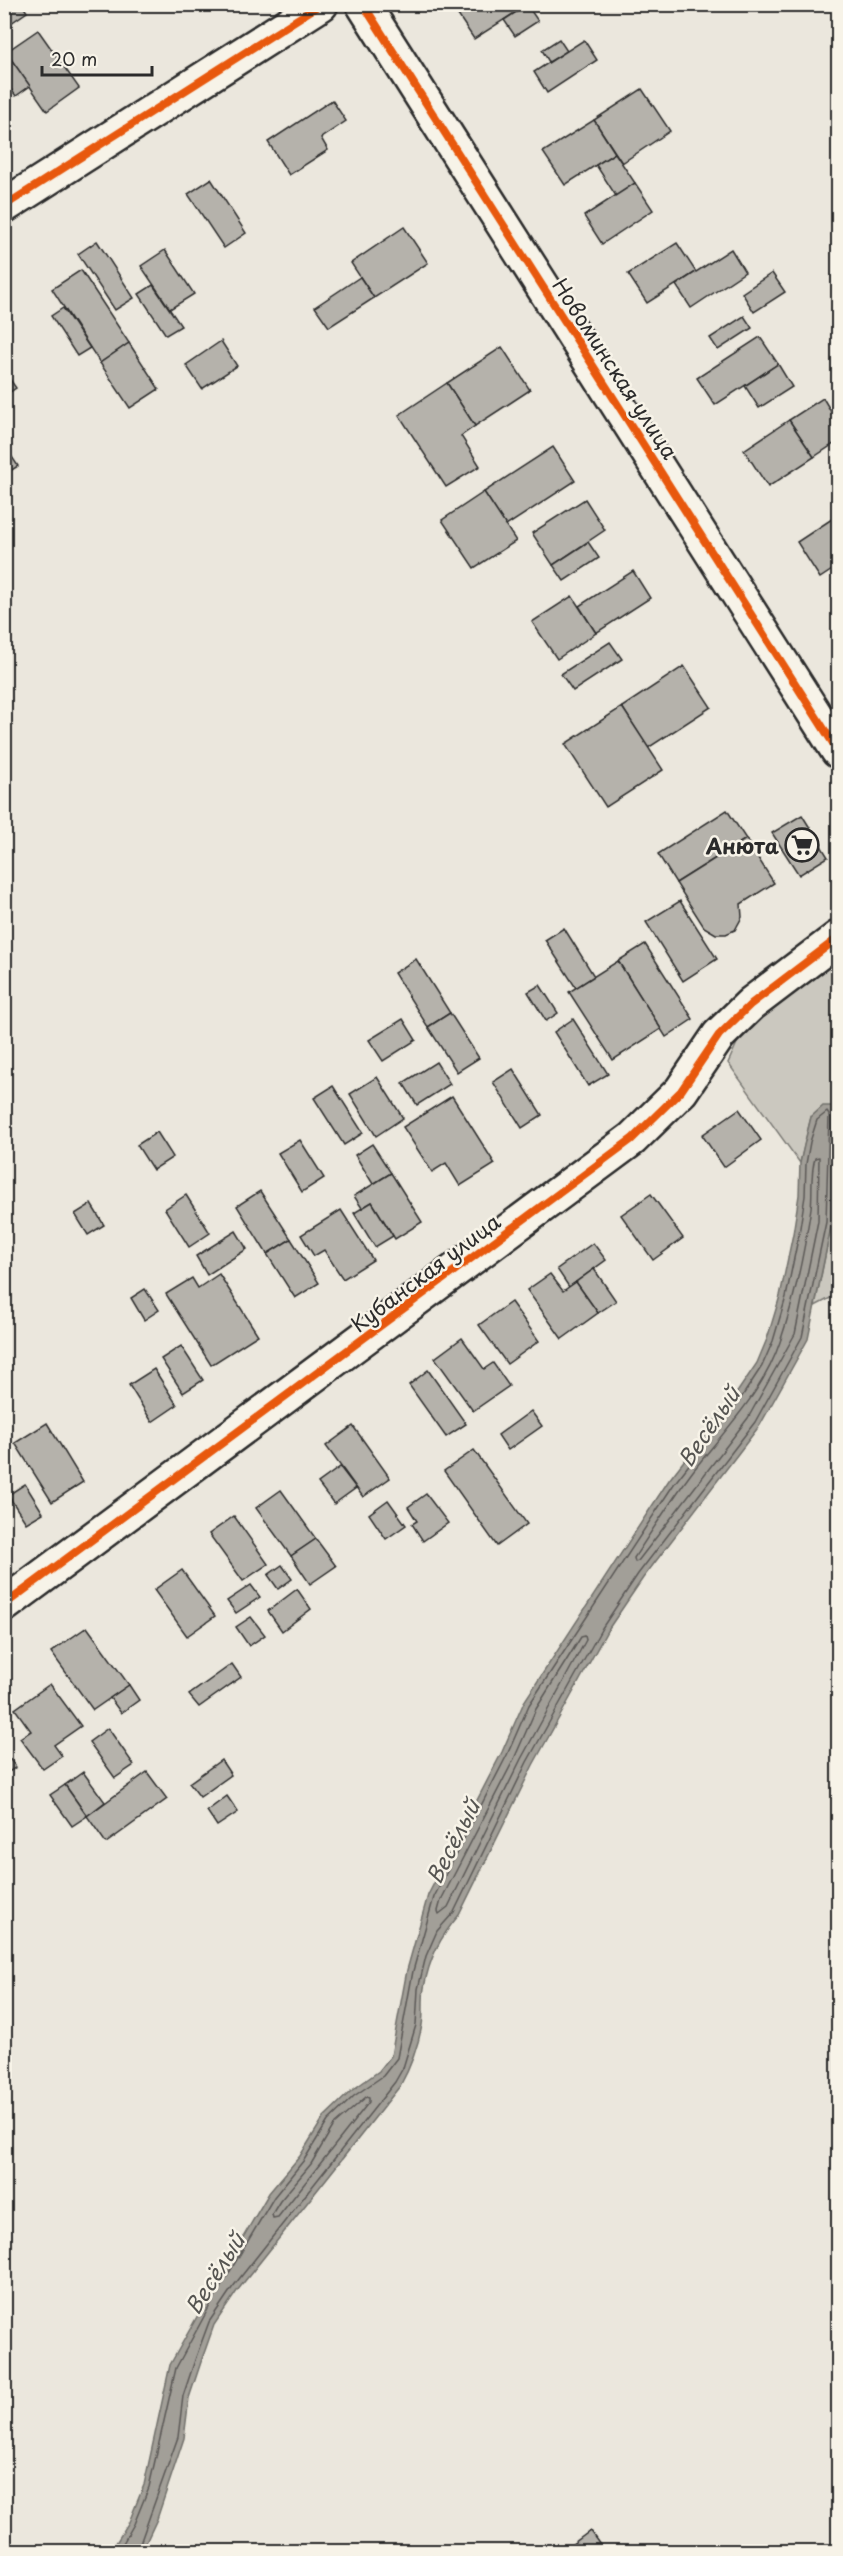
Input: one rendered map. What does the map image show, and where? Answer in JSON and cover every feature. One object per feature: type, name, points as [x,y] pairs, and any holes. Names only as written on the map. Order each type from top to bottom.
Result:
[{"type":"street","points":[[4,206],[321,4]]},
{"type":"street","name":"Новоминская улица","points":[[363,4],[838,751]]},
{"type":"street","name":"Кубанская улица","points":[[4,1605],[632,1139],[681,1091],[719,1035],[752,1004],[838,938]]},
{"type":"shaded area","points":[[838,952],[838,1294],[815,1306],[832,1222],[834,1152],[811,1117],[800,1163],[728,1063],[738,1041],[760,1014]]},
{"type":"water","points":[[823,1106],[832,1106],[835,1113],[832,1222],[808,1339],[760,1425],[643,1578],[607,1631],[533,1765],[459,1915],[436,1949],[424,1988],[423,2020],[418,2041],[400,2086],[237,2291],[214,2325],[189,2398],[184,2438],[157,2519],[142,2551],[111,2551],[129,2522],[144,2485],[170,2365],[208,2297],[269,2193],[300,2156],[324,2117],[351,2091],[379,2071],[391,2056],[407,1970],[428,1895],[502,1752],[524,1702],[669,1480],[757,1363],[780,1296],[799,1195],[800,1163],[811,1117]]},
{"type":"building","points":[[4,4],[22,4],[27,12],[11,23],[4,14]]},
{"type":"building","points":[[454,4],[527,5],[474,39],[452,6]]},
{"type":"building","points":[[527,5],[538,21],[515,36],[504,20]]},
{"type":"building","points":[[38,30],[79,88],[47,111],[6,52]]},
{"type":"building","points":[[559,39],[567,51],[549,62],[542,50]]},
{"type":"building","points":[[584,40],[597,60],[547,93],[534,72]]},
{"type":"building","points":[[6,52],[30,86],[16,96],[4,80]]},
{"type":"building","points":[[642,89],[670,131],[622,163],[594,120]]},
{"type":"building","points":[[332,100],[346,121],[321,138],[328,150],[289,175],[268,142]]},
{"type":"building","points":[[594,120],[615,153],[565,185],[543,152]]},
{"type":"building","points":[[615,153],[635,183],[616,196],[596,165]]},
{"type":"building","points":[[211,179],[246,233],[224,248],[188,194]]},
{"type":"building","points":[[635,183],[653,210],[602,244],[584,216]]},
{"type":"building","points":[[404,227],[428,263],[374,298],[351,263]]},
{"type":"building","points":[[97,241],[134,298],[115,310],[78,254]]},
{"type":"building","points":[[677,243],[696,272],[647,303],[628,274]]},
{"type":"building","points":[[731,249],[745,272],[691,308],[676,285]]},
{"type":"building","points":[[165,250],[194,294],[170,309],[141,266]]},
{"type":"building","points":[[81,270],[129,343],[100,363],[52,289]]},
{"type":"building","points":[[772,273],[785,292],[754,312],[742,293]]},
{"type":"building","points":[[360,277],[374,298],[329,327],[315,307]]},
{"type":"building","points":[[153,285],[181,326],[166,335],[139,294]]},
{"type":"building","points":[[63,308],[90,348],[77,356],[51,316]]},
{"type":"building","points":[[744,316],[752,328],[718,350],[710,338]]},
{"type":"building","points":[[760,337],[778,364],[715,405],[697,378]]},
{"type":"building","points":[[221,341],[237,366],[202,389],[186,365]]},
{"type":"building","points":[[129,343],[159,389],[130,408],[100,363]]},
{"type":"building","points":[[502,347],[530,390],[475,426],[447,383]]},
{"type":"building","points":[[778,364],[792,387],[759,408],[745,386]]},
{"type":"building","points":[[4,371],[16,388],[4,396]]},
{"type":"building","points":[[447,383],[475,426],[461,436],[480,466],[446,487],[399,415]]},
{"type":"building","points":[[823,398],[838,423],[838,441],[814,457],[789,420]]},
{"type":"building","points":[[789,420],[814,457],[768,487],[744,450]]},
{"type":"building","points":[[4,445],[18,466],[4,475]]},
{"type":"building","points":[[553,447],[575,481],[506,526],[484,492]]},
{"type":"building","points":[[484,492],[516,541],[474,568],[442,520]]},
{"type":"building","points":[[585,499],[605,530],[553,565],[532,533]]},
{"type":"building","points":[[838,515],[838,566],[820,578],[797,542]]},
{"type":"building","points":[[588,542],[599,558],[564,581],[553,565]]},
{"type":"building","points":[[633,571],[650,598],[596,633],[579,606]]},
{"type":"building","points":[[572,596],[596,633],[557,659],[532,622]]},
{"type":"building","points":[[610,642],[622,659],[573,691],[561,674]]},
{"type":"building","points":[[684,666],[711,707],[648,748],[622,707]]},
{"type":"building","points":[[622,707],[663,770],[606,807],[565,744]]},
{"type":"building","points":[[727,810],[746,839],[676,883],[658,854]]},
{"type":"building","points":[[802,815],[828,857],[799,875],[772,833]]},
{"type":"building","points":[[746,839],[774,883],[741,904],[742,917],[735,930],[726,934],[716,934],[704,927],[676,883]]},
{"type":"building","points":[[680,901],[717,959],[683,981],[646,922]]},
{"type":"building","points":[[564,928],[594,976],[576,988],[545,940]]},
{"type":"building","points":[[645,944],[693,1019],[666,1037],[618,961]]},
{"type":"building","points":[[416,959],[450,1013],[428,1027],[394,973]]},
{"type":"building","points":[[618,961],[661,1029],[613,1060],[569,992]]},
{"type":"building","points":[[540,985],[558,1013],[546,1021],[528,992]]},
{"type":"building","points":[[450,1013],[479,1058],[457,1072],[428,1027]]},
{"type":"building","points":[[403,1019],[416,1040],[383,1061],[369,1040]]},
{"type":"building","points":[[573,1019],[608,1074],[588,1086],[554,1032]]},
{"type":"building","points":[[436,1062],[450,1084],[417,1105],[403,1083]]},
{"type":"building","points":[[513,1069],[542,1115],[522,1128],[493,1082]]},
{"type":"building","points":[[377,1077],[403,1118],[376,1136],[350,1094]]},
{"type":"building","points":[[333,1086],[363,1133],[344,1145],[314,1098]]},
{"type":"building","points":[[452,1096],[495,1164],[460,1186],[446,1163],[432,1172],[403,1127]]},
{"type":"building","points":[[739,1109],[761,1140],[724,1167],[702,1135]]},
{"type":"building","points":[[157,1132],[173,1157],[153,1170],[137,1145]]},
{"type":"building","points":[[300,1140],[324,1178],[302,1192],[278,1153]]},
{"type":"building","points":[[372,1144],[391,1173],[373,1184],[355,1155]]},
{"type":"building","points":[[391,1173],[422,1222],[395,1239],[372,1202],[362,1208],[354,1196]]},
{"type":"building","points":[[260,1191],[291,1239],[267,1254],[237,1206]]},
{"type":"building","points":[[651,1194],[683,1238],[653,1260],[621,1215]]},
{"type":"building","points":[[186,1195],[210,1233],[189,1247],[165,1209]]},
{"type":"building","points":[[372,1202],[393,1236],[375,1247],[354,1213]]},
{"type":"building","points":[[91,1204],[104,1225],[88,1235],[75,1214]]},
{"type":"building","points":[[341,1210],[373,1260],[343,1279],[324,1250],[314,1256],[301,1235]]},
{"type":"building","points":[[236,1231],[247,1249],[207,1275],[196,1256]]},
{"type":"building","points":[[291,1239],[319,1283],[295,1298],[267,1254]]},
{"type":"building","points":[[593,1243],[606,1260],[569,1287],[557,1269]]},
{"type":"building","points":[[594,1269],[616,1301],[598,1313],[576,1282]]},
{"type":"building","points":[[219,1274],[258,1335],[211,1365],[166,1294],[192,1278],[198,1288]]},
{"type":"building","points":[[550,1274],[563,1291],[576,1282],[598,1313],[562,1339],[527,1290]]},
{"type":"building","points":[[145,1289],[159,1310],[144,1320],[131,1298]]},
{"type":"building","points":[[511,1302],[539,1341],[507,1364],[479,1325]]},
{"type":"building","points":[[462,1338],[484,1369],[493,1363],[509,1386],[473,1411],[435,1358]]},
{"type":"building","points":[[181,1346],[203,1380],[183,1393],[161,1359]]},
{"type":"building","points":[[154,1369],[177,1405],[152,1422],[129,1385]]},
{"type":"building","points":[[428,1370],[466,1424],[446,1437],[409,1385]]},
{"type":"building","points":[[531,1411],[542,1426],[508,1450],[498,1435]]},
{"type":"building","points":[[47,1423],[83,1482],[52,1502],[15,1443]]},
{"type":"building","points":[[353,1426],[390,1478],[363,1497],[326,1446]]},
{"type":"building","points":[[474,1450],[527,1524],[497,1546],[444,1471]]},
{"type":"building","points":[[340,1467],[356,1488],[334,1504],[318,1483]]},
{"type":"building","points":[[25,1484],[43,1513],[26,1523],[8,1495]]},
{"type":"building","points":[[281,1490],[316,1539],[291,1556],[256,1508]]},
{"type":"building","points":[[426,1494],[448,1523],[423,1541],[412,1524],[417,1521],[408,1507]]},
{"type":"building","points":[[388,1500],[406,1525],[386,1539],[369,1514]]},
{"type":"building","points":[[234,1516],[268,1564],[243,1581],[209,1534]]},
{"type":"building","points":[[316,1539],[336,1566],[310,1584],[291,1556]]},
{"type":"building","points":[[282,1565],[292,1579],[278,1589],[268,1575]]},
{"type":"building","points":[[182,1570],[215,1616],[187,1636],[154,1590]]},
{"type":"building","points":[[251,1585],[260,1597],[236,1613],[227,1601]]},
{"type":"building","points":[[297,1589],[311,1609],[282,1631],[268,1611]]},
{"type":"building","points":[[251,1617],[265,1635],[249,1646],[236,1627]]},
{"type":"building","points":[[87,1627],[129,1685],[93,1710],[51,1652]]},
{"type":"building","points":[[232,1664],[241,1677],[199,1707],[189,1695]]},
{"type":"building","points":[[50,1684],[81,1726],[54,1745],[62,1756],[43,1769],[20,1738],[31,1731],[15,1709]]},
{"type":"building","points":[[129,1685],[139,1700],[121,1713],[110,1698]]},
{"type":"building","points":[[108,1728],[134,1765],[115,1778],[89,1742]]},
{"type":"building","points":[[4,1752],[16,1767],[4,1775]]},
{"type":"building","points":[[221,1760],[231,1775],[200,1797],[189,1783]]},
{"type":"building","points":[[83,1772],[105,1802],[87,1816],[65,1785]]},
{"type":"building","points":[[147,1772],[167,1799],[106,1843],[87,1816]]},
{"type":"building","points":[[65,1785],[87,1816],[72,1826],[50,1795]]},
{"type":"building","points":[[227,1796],[238,1812],[217,1826],[207,1811]]},
{"type":"building","points":[[590,2531],[605,2552],[563,2552],[563,2551]]},
{"type":"cycle path","points":[[4,206],[321,4]]},
{"type":"cycle path","points":[[363,4],[838,751]]},
{"type":"cycle path","points":[[4,1605],[632,1139],[681,1091],[719,1035],[751,1004],[838,938]]},
{"type":"place","name":"Анюта","points":[[802,845]]},
{"type":"water label","name":"Весёлый","points":[[708,1426]]},
{"type":"water label","name":"Весёлый","points":[[452,1841]]},
{"type":"water label","name":"Весёлый","points":[[214,2273]]}]
